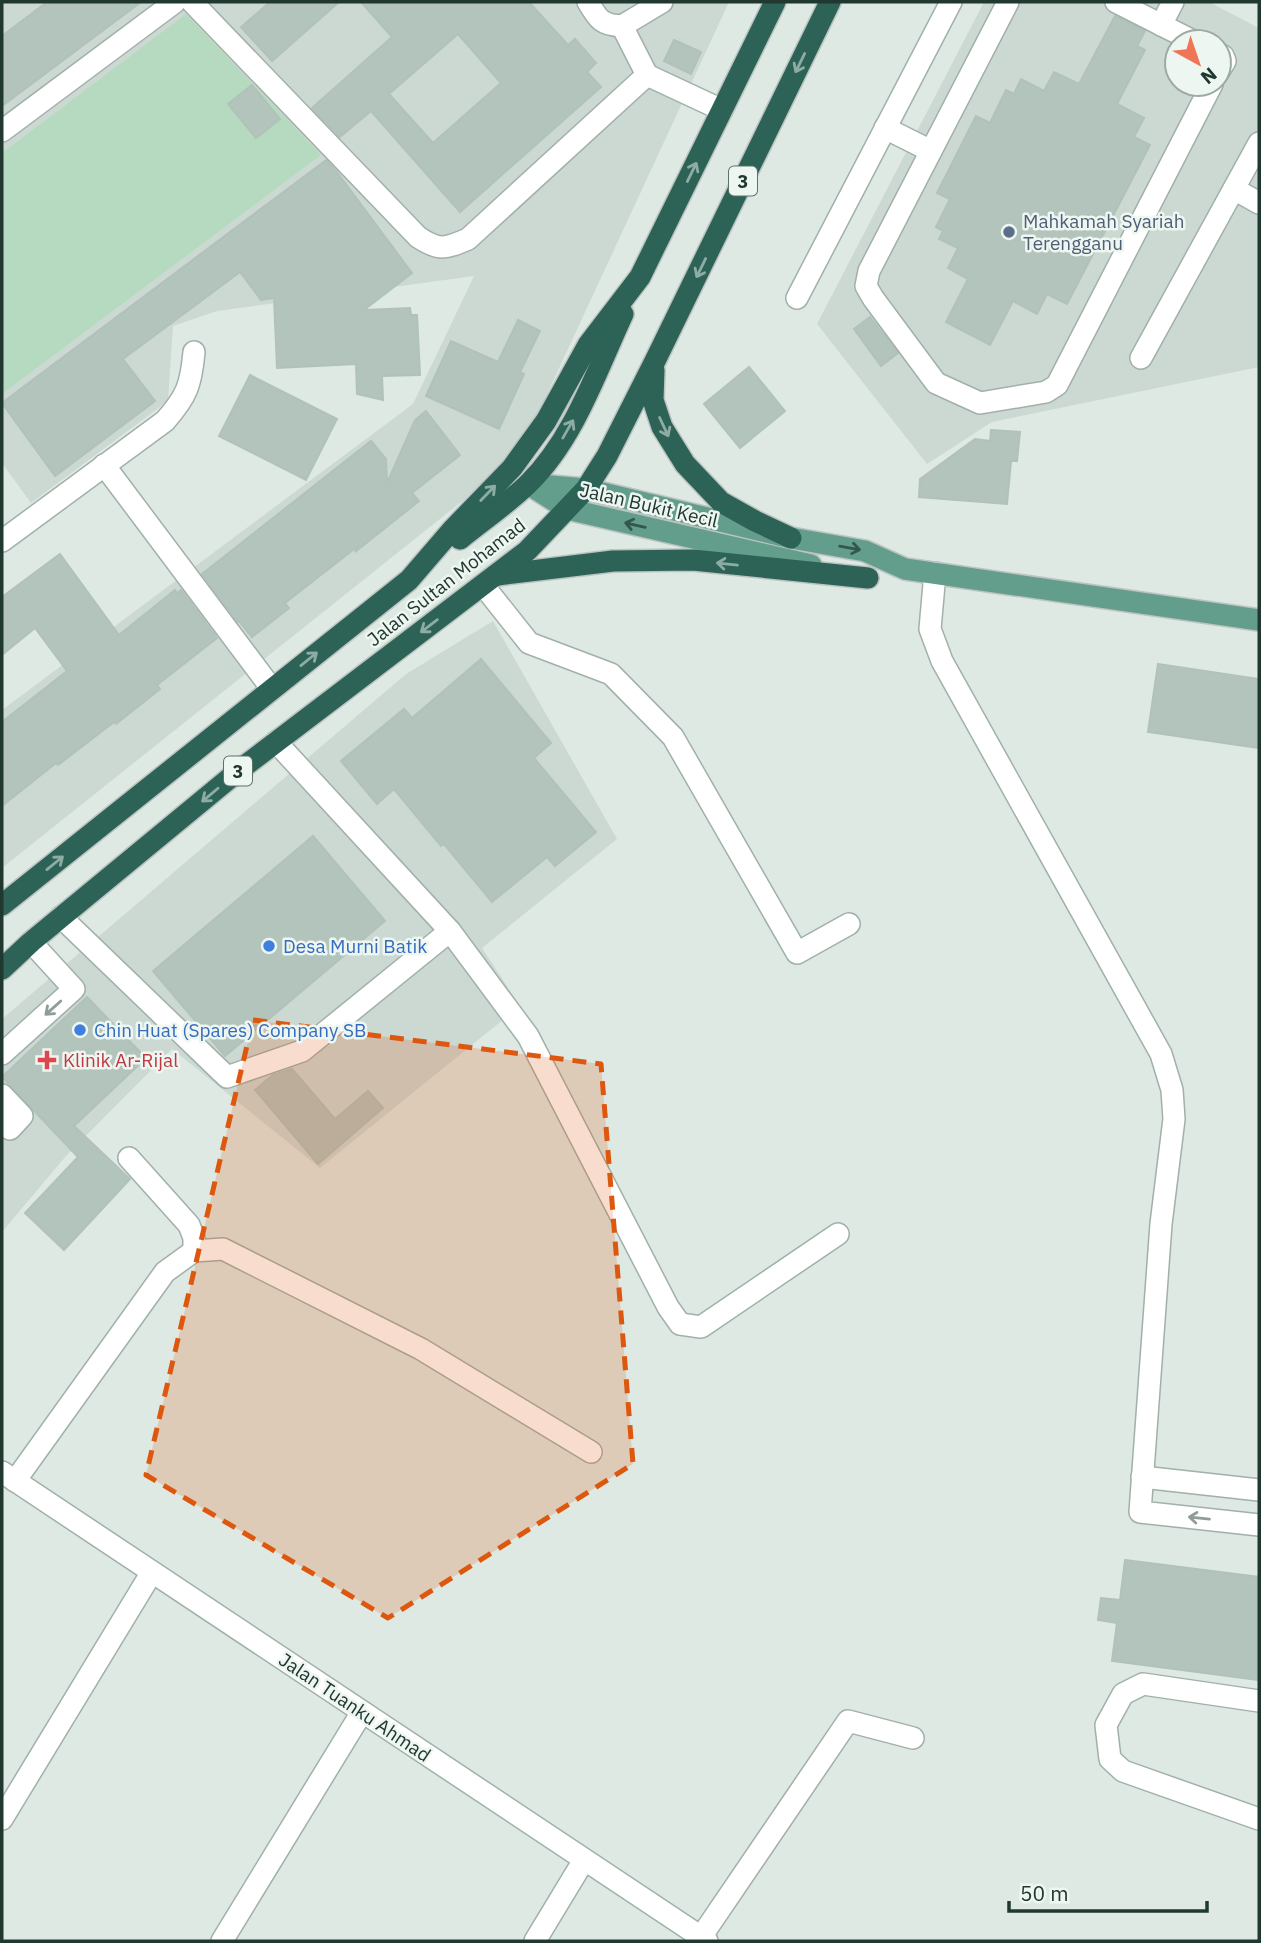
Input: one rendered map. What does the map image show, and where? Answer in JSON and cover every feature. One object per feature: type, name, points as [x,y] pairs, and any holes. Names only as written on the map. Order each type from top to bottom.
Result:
[{"type":"highway","name":"Jalan Sultan Mohamad","points":[[2,905],[409,580],[452,530],[512,468],[546,421],[588,345],[640,277],[775,2]]},
{"type":"highway","name":"Jalan Sultan Mohamad","points":[[2,969],[242,768],[527,551],[586,489],[607,456],[655,361],[830,2]]},
{"type":"highway","name":"3","points":[[409,580],[528,484],[556,450],[578,411],[640,277]]},
{"type":"highway","points":[[655,361],[653,400],[662,427],[685,464],[721,502],[792,538]]},
{"type":"highway","points":[[489,580],[613,561],[692,560],[868,578]]},
{"type":"highway","points":[[2,962],[31,942]]},
{"type":"main road","name":"Jalan Bukit Kecil","points":[[528,484],[586,489],[792,538],[865,551],[905,569],[1259,620]]},
{"type":"main road","name":"Jalan Bukit Kecil","points":[[528,484],[567,509],[868,578],[905,569]]},
{"type":"street","points":[[2,131],[175,2]]},
{"type":"street","points":[[192,2],[418,237],[432,246],[449,247],[468,239],[647,75]]},
{"type":"street","points":[[588,2],[597,18],[610,25],[622,26],[662,2]]},
{"type":"street","points":[[797,298],[951,2]]},
{"type":"street","points":[[1007,2],[869,271],[866,286],[936,383],[980,403],[1046,393],[1057,385],[1205,98]]},
{"type":"street","points":[[1116,2],[1167,28]]},
{"type":"street","points":[[1161,25],[1173,2]]},
{"type":"street","points":[[622,26],[647,75],[722,110]]},
{"type":"street","points":[[885,128],[930,151]]},
{"type":"street","points":[[1141,358],[1259,143]]},
{"type":"street","points":[[1234,189],[1259,203]]},
{"type":"street","points":[[2,541],[165,421],[180,404],[188,387],[194,352]]},
{"type":"street","points":[[104,465],[272,689]]},
{"type":"street","points":[[935,573],[930,629],[942,661],[1161,1054],[1172,1090],[1174,1119],[1161,1224],[1140,1512],[1259,1525]]},
{"type":"street","points":[[489,580],[529,643],[611,674],[673,737],[797,953],[849,924]]},
{"type":"street","points":[[276,742],[450,931],[528,1036],[668,1307],[680,1324],[701,1327],[838,1234]]},
{"type":"street","points":[[61,917],[227,1077],[302,1051],[450,931]]},
{"type":"street","points":[[2,1054],[74,989],[31,942]]},
{"type":"street","points":[[2,1095],[22,1116],[10,1129],[2,1121]]},
{"type":"street","points":[[130,1158],[189,1225],[194,1238],[194,1251]]},
{"type":"street","points":[[8,1477],[165,1272],[194,1251],[223,1249],[421,1349],[591,1452]]},
{"type":"street","name":"Jalan Tuanku Ahmad","points":[[8,1477],[704,1939]]},
{"type":"street","points":[[1142,1477],[1259,1490]]},
{"type":"street","points":[[2,1819],[152,1572]]},
{"type":"street","points":[[1259,1701],[1143,1684],[1123,1694],[1106,1725],[1110,1759],[1123,1772],[1259,1819]]},
{"type":"street","points":[[222,1941],[362,1712]]},
{"type":"street","points":[[704,1939],[848,1721],[913,1738]]},
{"type":"street","points":[[535,1941],[584,1860]]},
{"type":"highlighted area","points":[[253,1020],[601,1064],[633,1464],[388,1618],[146,1475]]},
{"type":"shaded area","points":[[2,2],[729,2],[535,420],[503,462],[465,499],[2,868],[2,710],[413,404],[474,276],[217,311],[173,326],[168,401],[31,503],[2,463]]},
{"type":"shaded area","name":"Mahkamah Syariah Terengganu","points":[[984,2],[1209,2],[1259,28],[1259,367],[992,422],[927,464],[817,324]]},
{"type":"shaded area","points":[[493,621],[617,839],[482,948],[520,1006],[320,1168],[172,1049],[66,1156],[2,1232],[2,1019],[406,674]]},
{"type":"green space","points":[[186,14],[321,155],[2,394],[2,153]]},
{"type":"building","points":[[47,2],[141,2],[2,106],[2,36]]},
{"type":"building","points":[[270,2],[339,2],[272,61],[241,27]]},
{"type":"building","points":[[361,2],[529,2],[568,45],[575,39],[596,63],[587,72],[601,87],[460,212],[371,111],[340,137],[312,108],[392,37]],"holes":[[[458,34],[501,83],[433,143],[389,94]]]},
{"type":"building","points":[[1115,16],[1145,31],[1137,46],[1145,50],[1117,104],[1144,118],[1134,137],[1150,145],[1067,304],[1047,294],[1037,314],[1013,301],[990,345],[946,322],[968,279],[948,268],[958,248],[939,239],[943,231],[936,227],[950,199],[937,193],[976,116],[990,123],[1006,90],[1014,94],[1021,79],[1044,91],[1054,72],[1079,84]]},
{"type":"building","points":[[674,40],[701,52],[691,74],[664,61]]},
{"type":"building","points":[[252,85],[280,119],[256,138],[228,104]]},
{"type":"building","points":[[326,160],[412,273],[364,310],[410,308],[411,315],[417,315],[420,375],[382,376],[383,400],[357,394],[356,364],[277,368],[274,298],[261,300],[240,272],[123,359],[155,401],[55,476],[2,403]]},
{"type":"building","points":[[870,317],[898,353],[881,366],[854,329]]},
{"type":"building","points":[[518,320],[540,331],[520,372],[524,374],[499,429],[426,396],[451,341],[498,362]]},
{"type":"building","points":[[749,367],[785,411],[740,448],[704,404]]},
{"type":"building","points":[[250,375],[337,419],[306,480],[219,436]]},
{"type":"building","points":[[426,411],[460,455],[412,493],[419,501],[285,603],[289,608],[252,637],[202,574],[371,441],[386,459],[387,483],[415,420]]},
{"type":"building","points":[[991,430],[1020,432],[1017,461],[1011,461],[1007,504],[919,497],[920,479],[975,439],[990,441]]},
{"type":"building","points":[[60,554],[119,635],[175,590],[177,593],[181,590],[217,638],[157,685],[160,689],[116,724],[114,722],[58,765],[56,763],[2,806],[2,722],[67,671],[35,628],[2,655],[2,597]]},
{"type":"building","points":[[481,659],[551,743],[534,758],[596,832],[555,866],[547,857],[492,902],[394,789],[377,804],[341,761],[404,709],[412,718]]},
{"type":"building","points":[[1158,664],[1259,679],[1259,748],[1148,732]]},
{"type":"building","name":"Desa Murni Batik","points":[[313,836],[385,921],[225,1056],[153,971]]},
{"type":"building","points":[[87,997],[146,1058],[74,1126],[130,1179],[64,1250],[25,1213],[78,1157],[2,1077]]},
{"type":"building","points":[[292,1069],[335,1119],[368,1091],[383,1108],[318,1164],[255,1090],[273,1075]]},
{"type":"building","points":[[1125,1560],[1259,1577],[1259,1680],[1112,1661],[1117,1623],[1098,1620],[1101,1598],[1120,1600]]},
{"type":"place","name":"Mahkamah Syariah Terengganu","points":[[1009,232]]},
{"type":"place","name":"Desa Murni Batik","points":[[269,946]]},
{"type":"place","name":"Chin Huat (Spares) Company SB","points":[[80,1030]]},
{"type":"place","name":"Klinik Ar-Rijal","points":[[47,1060]]}]
